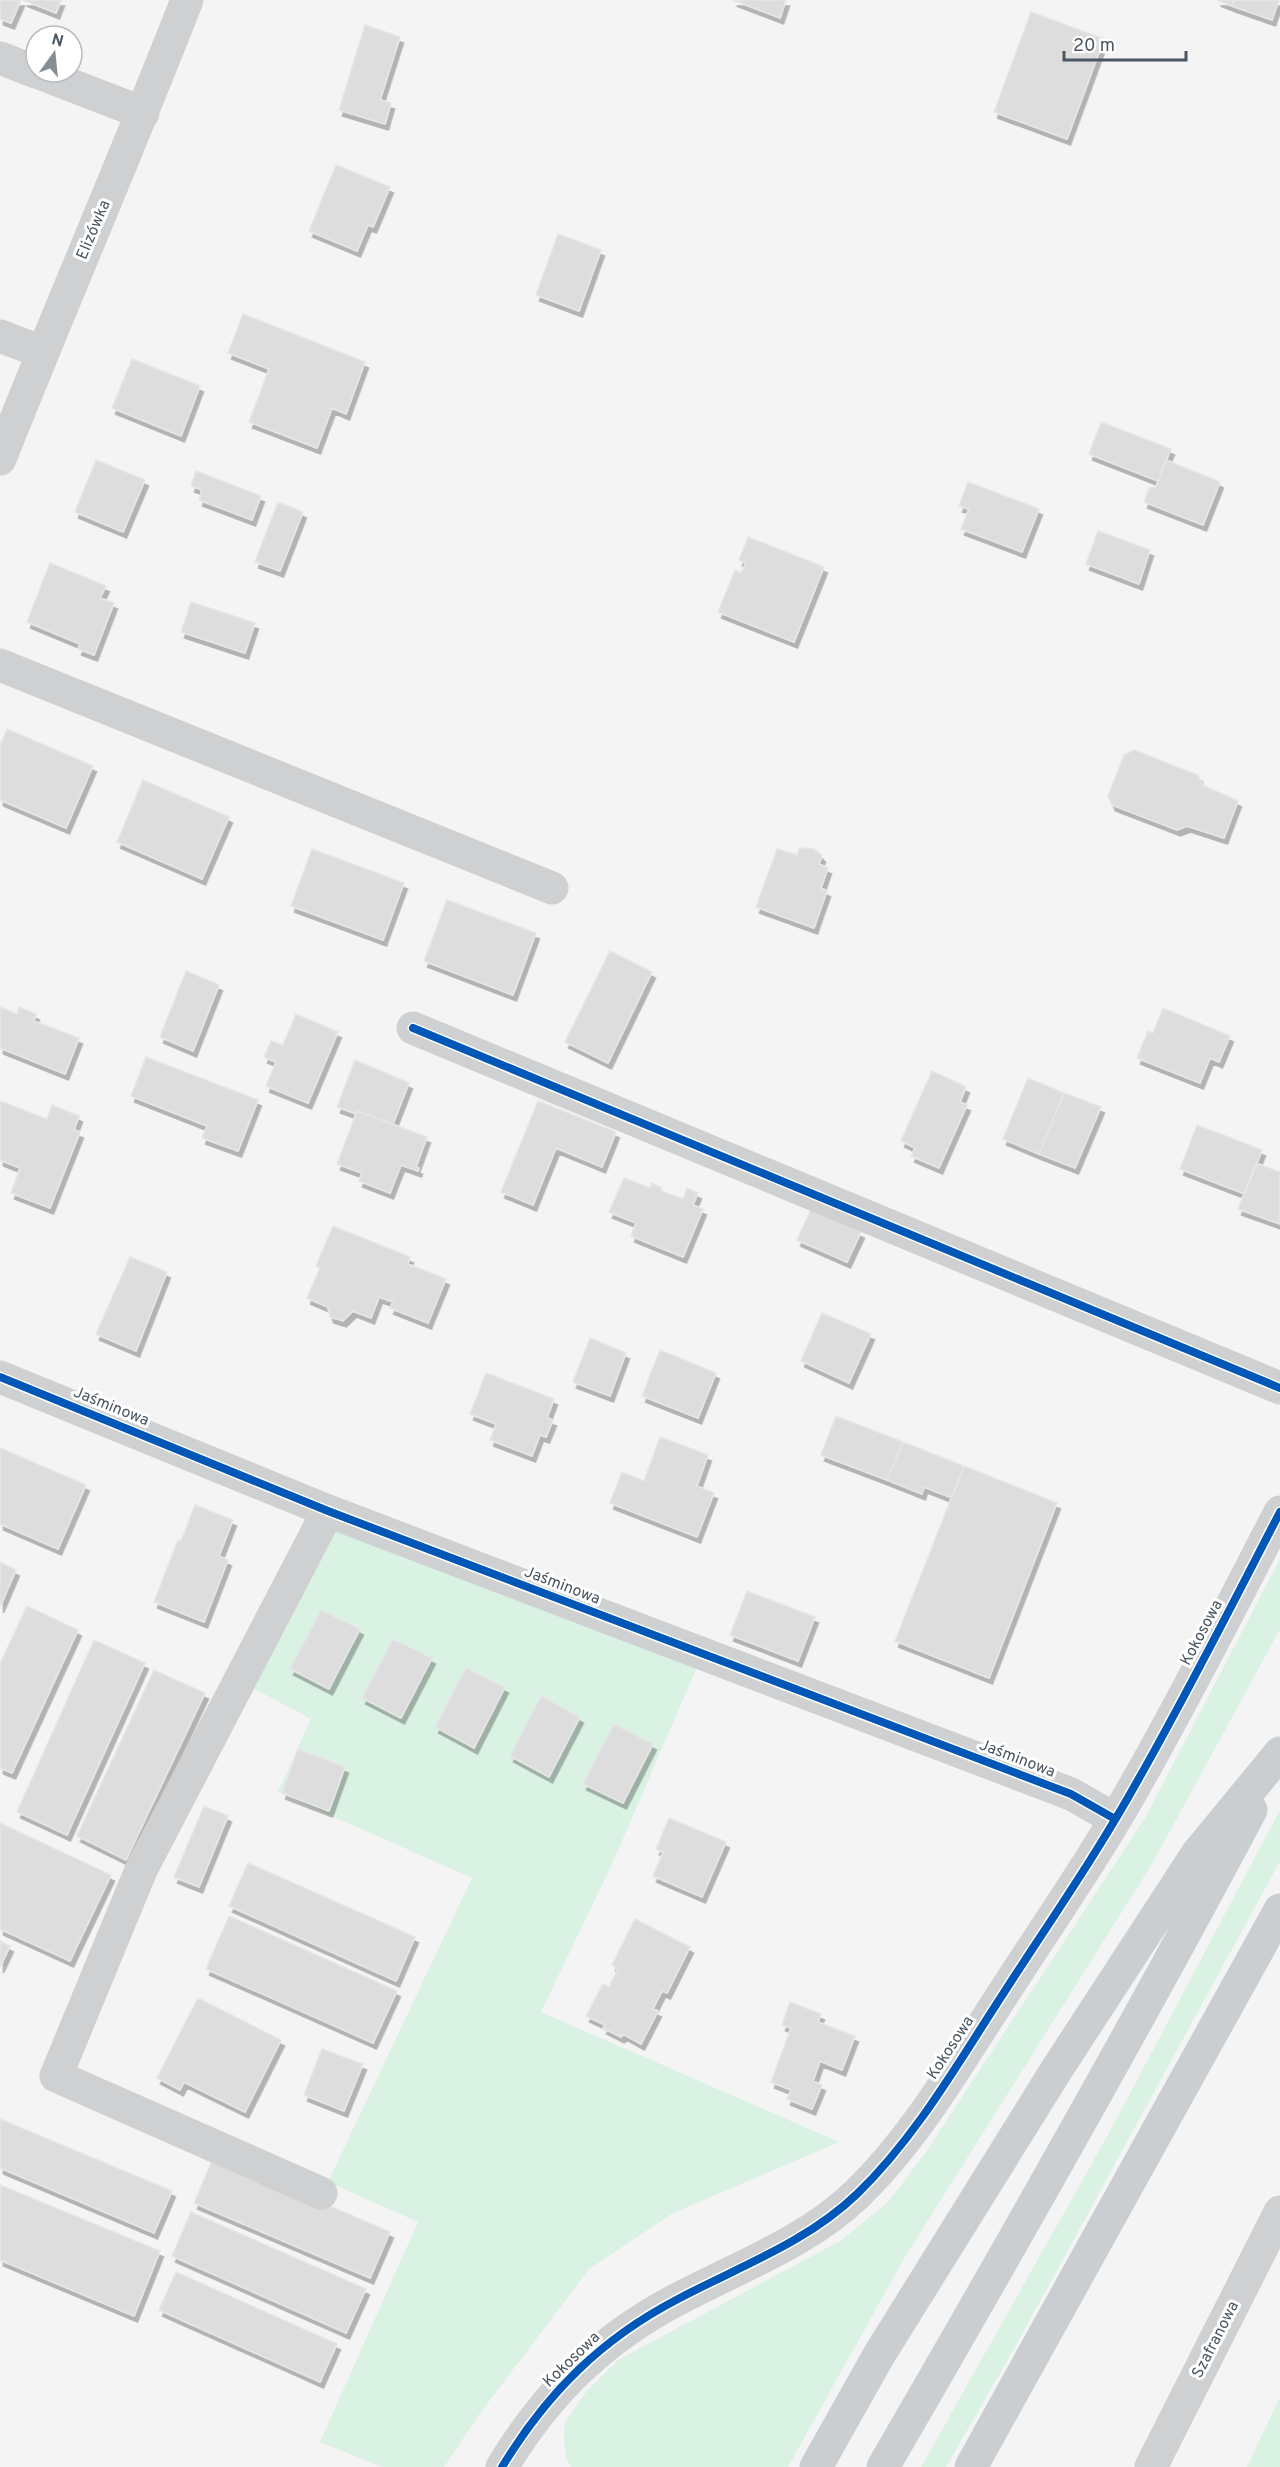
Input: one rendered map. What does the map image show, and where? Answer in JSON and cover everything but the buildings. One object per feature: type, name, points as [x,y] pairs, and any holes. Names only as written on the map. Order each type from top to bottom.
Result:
[{"type":"main road","points":[[816,2467],[879,2355],[1058,2069],[1197,1854],[1280,1754]]},
{"type":"main road","points":[[883,2467],[1074,2135],[1158,1984],[1280,1754]]},
{"type":"main road","points":[[971,2467],[1280,1910]]},
{"type":"main road","points":[[984,2467],[1014,2390]]},
{"type":"street","name":"Elizówka","points":[[0,459],[42,352],[143,113],[187,0]]},
{"type":"street","points":[[0,58],[24,67]]},
{"type":"street","points":[[67,84],[143,113]]},
{"type":"street","points":[[0,336],[42,352]]},
{"type":"street","points":[[0,665],[552,888]]},
{"type":"street","points":[[413,1028],[1280,1388]]},
{"type":"street","name":"Jaśminowa","points":[[0,1377],[328,1511],[1071,1794],[1115,1819]]},
{"type":"street","points":[[321,2193],[56,2076],[141,1870],[328,1511]]},
{"type":"street","name":"Kokosowa","points":[[502,2467],[544,2407],[578,2368],[597,2351],[678,2298],[753,2263],[817,2227],[858,2193],[918,2123],[1115,1819],[1175,1713],[1280,1512]]},
{"type":"street","name":"Szafranowa","points":[[1151,2467],[1280,2212]]},
{"type":"green space","points":[[328,1511],[703,1653],[612,1864],[541,2012],[839,2142],[673,2213],[589,2269],[478,2416],[444,2467],[382,2467],[320,2442],[418,2222],[328,2182],[472,1878],[278,1792],[311,1719],[240,1681]]},
{"type":"green space","points":[[1280,1559],[1280,1629],[1152,1864],[905,2257],[788,2467],[571,2467],[567,2460],[564,2442],[565,2422],[586,2392],[618,2360],[842,2240],[889,2201],[926,2152],[1145,1818]]},
{"type":"green space","points":[[1280,1810],[1280,1861],[1015,2347],[946,2467],[921,2467],[1109,2133]]},
{"type":"green space","points":[[1280,2397],[1280,2467],[1247,2467]]},
{"type":"cycle path","points":[[413,1028],[1280,1388]]},
{"type":"cycle path","points":[[0,1377],[328,1511],[1071,1794],[1115,1819]]},
{"type":"cycle path","points":[[502,2467],[519,2440],[557,2392],[600,2350],[650,2315],[772,2252],[816,2226],[857,2194],[898,2148],[953,2073],[1106,1835],[1175,1714],[1280,1512]]}]
